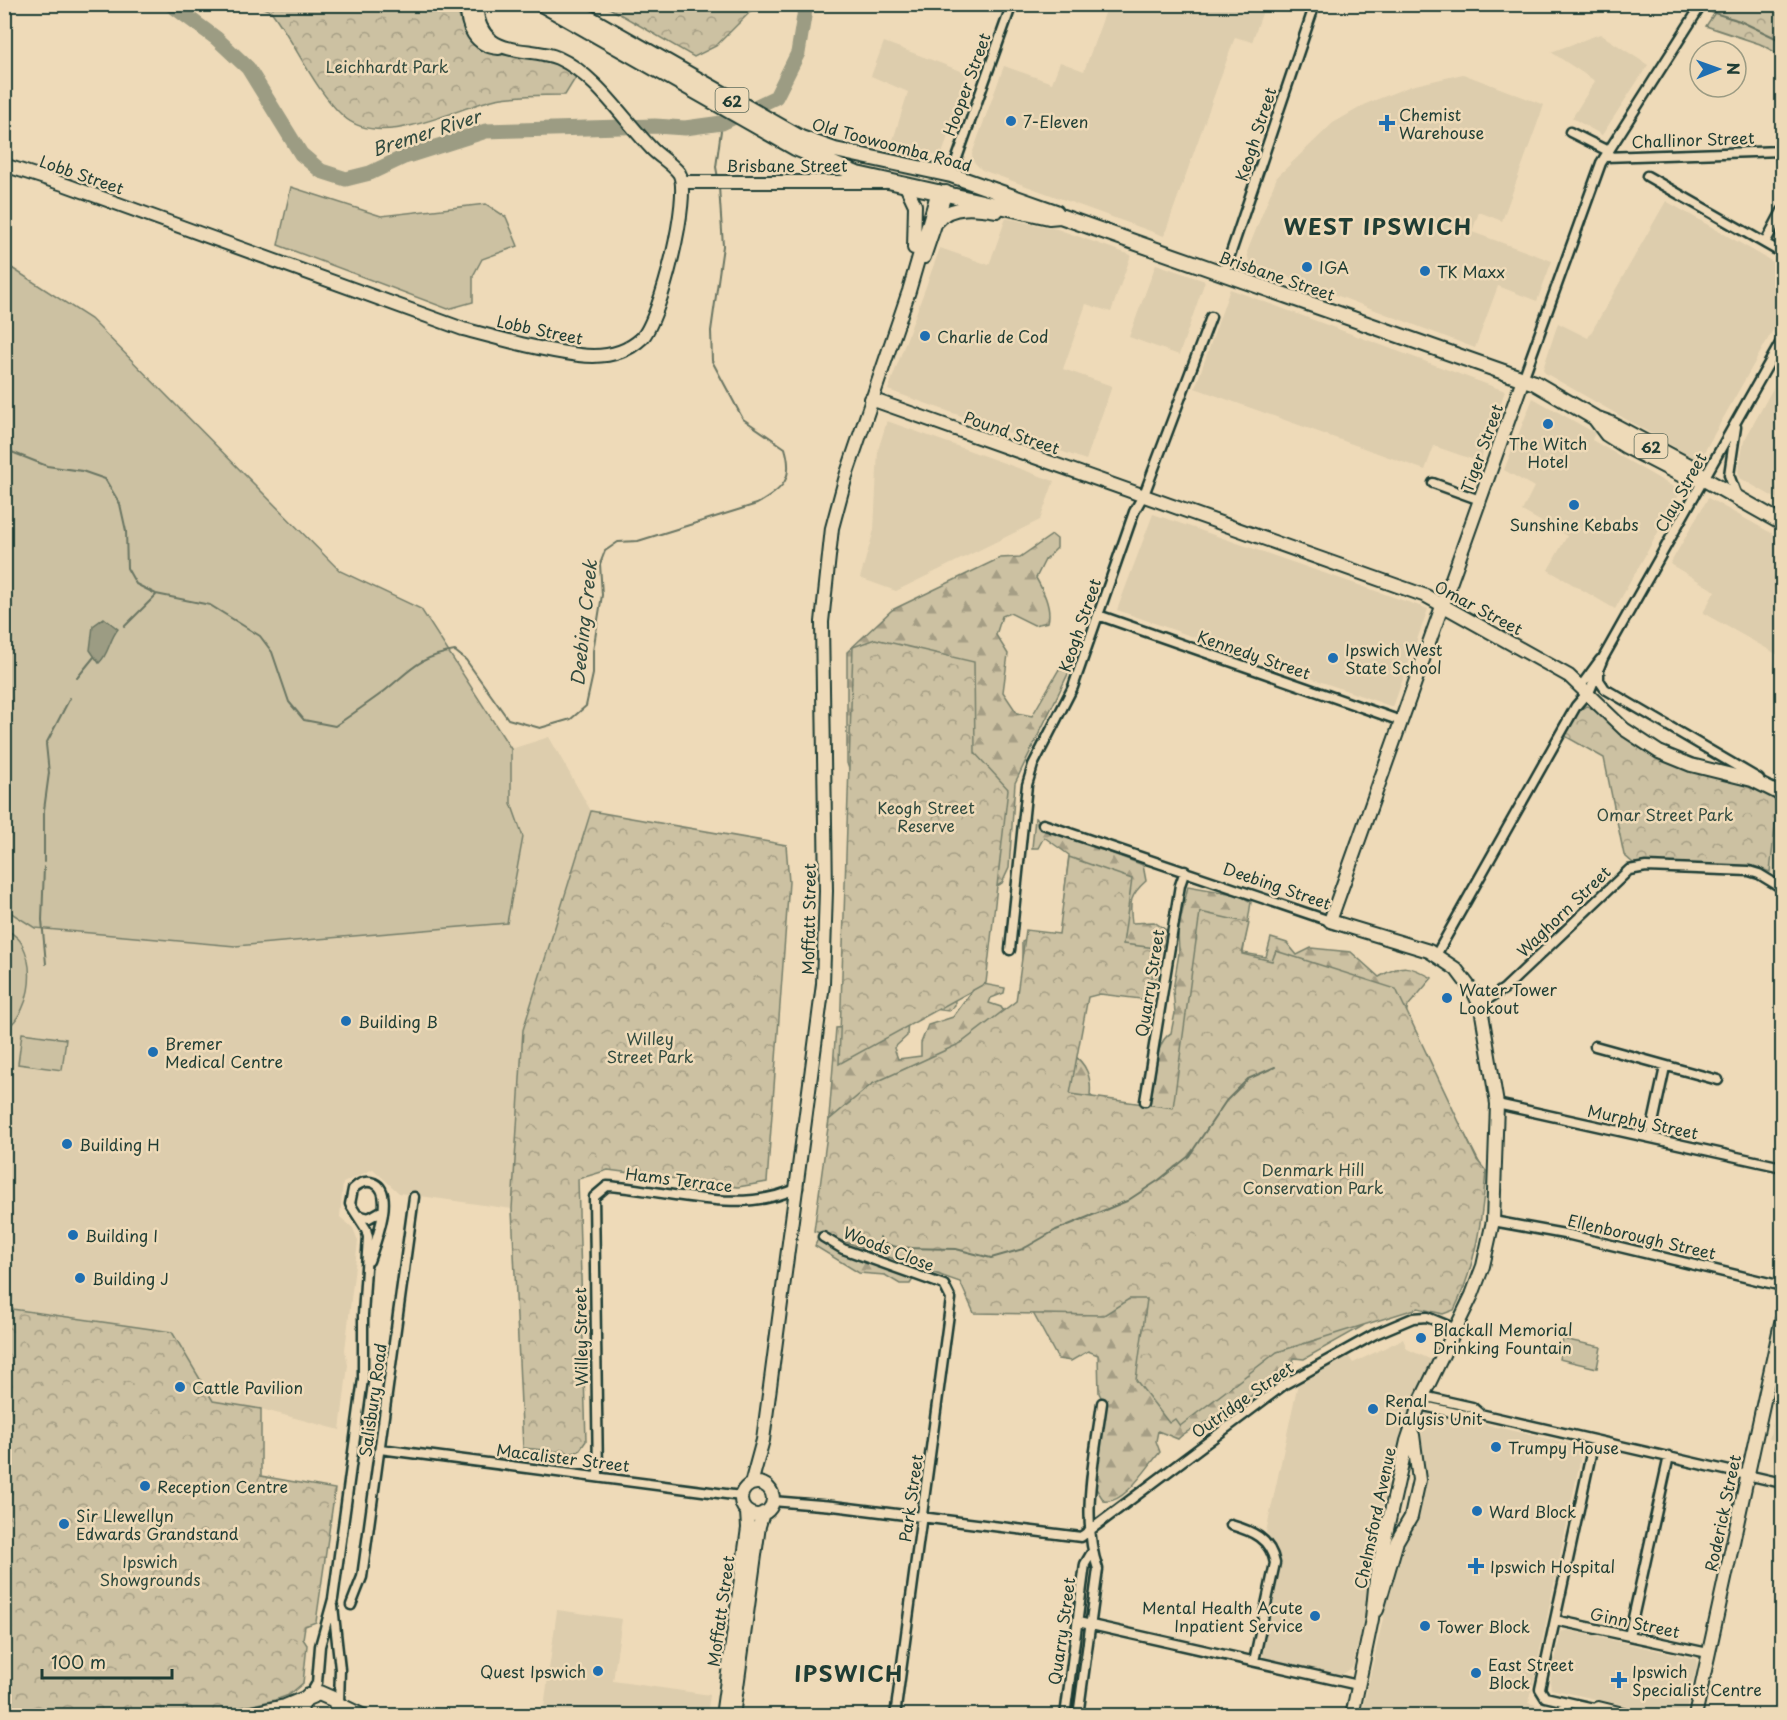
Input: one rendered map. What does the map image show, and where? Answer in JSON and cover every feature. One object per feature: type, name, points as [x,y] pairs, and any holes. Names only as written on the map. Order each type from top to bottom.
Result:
[{"type":"main road","points":[[467,4],[469,23],[478,40],[491,47],[537,51],[563,61],[583,74],[653,150],[675,169],[682,182]]},
{"type":"main road","points":[[477,4],[478,18],[485,33],[497,44],[512,49]]},
{"type":"main road","name":"Old Toowoomba Road","points":[[541,4],[662,66],[845,170],[942,192]]},
{"type":"main road","name":"Old Toowoomba Road","points":[[565,4],[662,66]]},
{"type":"main road","name":"Old Toowoomba Road","points":[[798,143],[951,175],[1053,209],[1060,216]]},
{"type":"main road","name":"Lobb Street","points":[[4,165],[66,185],[463,329],[518,343],[594,357],[612,355],[628,349],[643,337],[654,321],[681,208],[682,182]]},
{"type":"main road","name":"Hooper Street","points":[[871,399],[942,192],[951,175]]},
{"type":"main road","name":"Brisbane Street","points":[[682,182],[700,180],[898,183]]},
{"type":"main road","points":[[898,183],[914,200],[916,221],[909,291]]},
{"type":"main road","name":"Hooper Street","points":[[909,291],[936,224],[942,192]]},
{"type":"main road","name":"Brisbane Street","points":[[942,192],[1049,217],[1060,216],[1523,379],[1693,468],[1704,479],[1782,523]]},
{"type":"main road","points":[[936,224],[943,215],[952,210],[979,209],[1000,212],[1019,209]]},
{"type":"main road","name":"Tiger Street","points":[[1330,921],[1523,379]]},
{"type":"main road","name":"Pound Street","points":[[871,399],[1142,496]]},
{"type":"main road","name":"Moffatt Street","points":[[751,1484],[763,1440],[821,1019],[826,939],[822,622],[826,575],[838,507],[871,399]]},
{"type":"main road","name":"Omar Street","points":[[1142,496],[1443,604],[1567,674],[1624,729],[1659,752],[1691,765],[1752,780],[1779,793]]},
{"type":"main road","name":"Deebing Street","points":[[1330,921],[1436,955],[1456,969],[1480,1004]]},
{"type":"main road","name":"Chelmsford Avenue","points":[[1352,1716],[1372,1616],[1376,1583],[1399,1476],[1413,1425],[1421,1401],[1483,1266],[1493,1221],[1497,1104],[1480,1004]]},
{"type":"main road","name":"Roderick Street","points":[[1695,1716],[1748,1474],[1780,1347],[1782,1318]]},
{"type":"main road","name":"Chelmsford Avenue","points":[[1372,1616],[1384,1590],[1398,1538],[1411,1517],[1420,1471],[1414,1452],[1413,1425]]},
{"type":"main road","name":"Moffatt Street","points":[[763,1440],[768,1487]]},
{"type":"main road","points":[[1399,1476],[1410,1466],[1420,1471]]},
{"type":"main road","points":[[760,1483],[768,1487],[772,1502],[764,1513],[747,1512],[742,1505],[741,1496],[744,1489],[751,1484],[760,1483]]},
{"type":"main road","name":"Moffatt Street","points":[[722,1716],[748,1528],[747,1512]]},
{"type":"main road","name":"Moffatt Street","points":[[733,1716],[759,1526],[764,1513]]},
{"type":"main road","points":[[1388,1526],[1396,1529],[1406,1526]]},
{"type":"main road","points":[[242,1716],[285,1707],[309,1696],[327,1694],[339,1708],[362,1716]]},
{"type":"main road","points":[[300,1716],[301,1705],[309,1696]]},
{"type":"main road","points":[[1600,1713],[1627,1716]]},
{"type":"street","name":"Hooper Street","points":[[951,175],[1012,4]]},
{"type":"street","name":"Keogh Street","points":[[1224,273],[1315,4]]},
{"type":"street","name":"Tiger Street","points":[[1523,379],[1606,154],[1702,4]]},
{"type":"street","points":[[1570,132],[1606,154]]},
{"type":"street","name":"Challinor Street","points":[[1606,154],[1782,151]]},
{"type":"street","points":[[1647,176],[1782,253]]},
{"type":"street","points":[[1765,243],[1782,211]]},
{"type":"street","name":"Keogh Street","points":[[1010,950],[1027,785],[1033,765],[1073,687],[1142,496],[1211,317]]},
{"type":"street","name":"Clay Street","points":[[1586,690],[1782,340]]},
{"type":"street","points":[[1737,421],[1729,475],[1737,497]]},
{"type":"street","points":[[1433,483],[1480,500]]},
{"type":"street","name":"Kennedy Street","points":[[1098,615],[1401,721]]},
{"type":"street","name":"Clay Street","points":[[1436,955],[1576,706],[1600,668],[1603,658]]},
{"type":"street","name":"Omar Street","points":[[1600,668],[1599,680],[1605,689],[1736,764],[1779,793]]},
{"type":"street","name":"Deebing Street","points":[[1042,824],[1330,921]]},
{"type":"street","name":"Waghorn Street","points":[[1480,1004],[1504,989],[1629,870],[1646,867],[1749,871],[1782,888]]},
{"type":"street","name":"Quarry Street","points":[[1145,1101],[1180,885],[1185,871]]},
{"type":"street","points":[[1595,1046],[1718,1080]]},
{"type":"street","points":[[1650,1137],[1665,1067]]},
{"type":"street","name":"Murphy Street","points":[[1497,1104],[1782,1167]]},
{"type":"street","points":[[367,1267],[386,1201],[384,1192],[376,1184],[365,1182],[356,1185],[350,1196],[350,1204],[357,1215],[369,1218],[382,1210]]},
{"type":"street","name":"Hams Terrace","points":[[594,1197],[607,1186],[740,1201],[763,1200],[798,1187]]},
{"type":"street","name":"Salisbury Road","points":[[351,1605],[362,1577],[414,1197]]},
{"type":"street","name":"Willey Street","points":[[594,1197],[598,1476]]},
{"type":"street","name":"Salisbury Road","points":[[309,1696],[317,1683],[320,1652],[333,1599],[363,1379],[363,1315],[368,1233],[357,1215]]},
{"type":"street","name":"Ellenborough Street","points":[[1493,1221],[1570,1235],[1782,1286]]},
{"type":"street","name":"Woods Close","points":[[823,1238],[843,1249],[944,1285]]},
{"type":"street","name":"Park Street","points":[[895,1716],[952,1309],[951,1299],[944,1285]]},
{"type":"street","name":"Outridge Street","points":[[1092,1529],[1270,1393],[1305,1373],[1376,1334],[1418,1317],[1431,1318],[1456,1329]]},
{"type":"street","points":[[1421,1401],[1472,1416],[1480,1414],[1782,1483]]},
{"type":"street","name":"Quarry Street","points":[[1078,1716],[1098,1569],[1092,1552],[1091,1497],[1102,1403]]},
{"type":"street","points":[[1594,1440],[1543,1674],[1542,1695],[1600,1713]]},
{"type":"street","name":"Macalister Street","points":[[380,1449],[741,1496]]},
{"type":"street","points":[[1629,1636],[1669,1456]]},
{"type":"street","points":[[772,1502],[833,1506],[1082,1538],[1092,1529]]},
{"type":"street","points":[[1231,1525],[1257,1534],[1273,1554],[1275,1563],[1254,1661]]},
{"type":"street","name":"Quarry Street","points":[[1065,1716],[1085,1564],[1092,1552]]},
{"type":"street","name":"Salisbury Road","points":[[333,1599],[339,1708]]},
{"type":"street","name":"Ginn Street","points":[[1555,1620],[1708,1653]]},
{"type":"street","points":[[1078,1622],[1358,1685]]},
{"type":"street","points":[[320,1652],[338,1662]]},
{"type":"street","points":[[1561,1701],[1569,1716]]},
{"type":"shaded area","points":[[1108,5],[1265,5],[1252,42],[1235,37],[1164,236],[982,170],[973,161],[972,154],[1004,66],[1052,83],[1060,62],[1084,71]]},
{"type":"shaded area","points":[[1600,34],[1648,65],[1602,135],[1572,118],[1595,81],[1551,52]]},
{"type":"shaded area","points":[[884,42],[969,74],[941,157],[893,140],[908,92],[871,76]]},
{"type":"shaded area","points":[[1463,74],[1544,105],[1502,221],[1479,212],[1472,232],[1552,261],[1537,301],[1498,286],[1475,348],[1249,262],[1247,252],[1277,177],[1333,123],[1368,103],[1411,86]]},
{"type":"shaded area","points":[[1666,201],[1782,267],[1782,314],[1699,461],[1545,373],[1543,369],[1558,323],[1588,338]]},
{"type":"shaded area","points":[[1006,218],[1057,229],[1131,255],[1111,312],[1086,304],[1063,369],[1112,386],[1086,460],[888,390],[940,248],[989,265]]},
{"type":"shaded area","points":[[1156,264],[1205,281],[1179,355],[1129,337]]},
{"type":"shaded area","points":[[1230,289],[1505,391],[1480,462],[1434,446],[1425,470],[1195,388]]},
{"type":"shaded area","points":[[1782,372],[1782,502],[1740,478],[1738,471],[1744,441]]},
{"type":"shaded area","points":[[1533,398],[1595,433],[1592,440],[1677,489],[1679,495],[1615,609],[1548,570],[1567,536],[1522,511],[1534,487],[1504,470]]},
{"type":"shaded area","points":[[887,421],[1054,481],[1040,520],[896,591],[860,578],[874,530],[878,450]]},
{"type":"shaded area","points":[[1708,498],[1782,539],[1782,657],[1703,613],[1715,591],[1670,564]]},
{"type":"shaded area","name":"Ipswich West State School","points":[[1153,514],[1428,609],[1393,707],[1117,610]]},
{"type":"shaded area","points":[[104,618],[118,629],[99,663],[90,650],[93,626]]},
{"type":"shaded area","points":[[549,737],[591,811],[523,1030],[512,1209],[399,1193],[373,1169],[343,1183],[340,1217],[353,1228],[358,1241],[345,1350],[348,1365],[340,1430],[261,1409],[213,1401],[172,1332],[5,1308],[4,909],[35,928],[523,837],[511,803],[511,749]]},
{"type":"shaded area","points":[[1778,800],[1782,803],[1782,880],[1770,872]]},
{"type":"shaded area","points":[[1403,1339],[1407,1349],[1432,1360],[1414,1399],[1353,1667],[1339,1677],[1269,1661],[1263,1656],[1261,1648],[1279,1563],[1277,1547],[1266,1532],[1298,1383],[1348,1355],[1353,1363]]},
{"type":"shaded area","name":"Ipswich Hospital","points":[[1428,1411],[1583,1447],[1529,1703],[1561,1711],[1566,1715],[1361,1716],[1421,1443],[1420,1420]]},
{"type":"shaded area","points":[[1775,1414],[1782,1415],[1782,1442],[1769,1439]]},
{"type":"shaded area","points":[[557,1610],[622,1619],[613,1681],[710,1695],[707,1715],[543,1715]]},
{"type":"shaded area","points":[[1567,1630],[1696,1659],[1697,1665],[1685,1715],[1666,1715],[1551,1689],[1550,1682],[1561,1632]]},
{"type":"green space","name":"Leichhardt Park","points":[[256,5],[459,5],[459,16],[464,28],[484,49],[501,55],[544,59],[576,77],[565,95],[496,99],[440,118],[397,128],[377,129],[359,126],[343,116],[332,105],[271,11]]},
{"type":"green space","points":[[604,5],[757,5],[716,46],[694,57]]},
{"type":"green space","points":[[1720,5],[1782,5],[1782,56],[1748,39],[1706,26]]},
{"type":"green space","points":[[291,187],[381,216],[486,204],[506,217],[518,246],[482,259],[473,276],[473,302],[448,309],[278,245]]},
{"type":"green space","points":[[4,263],[91,319],[340,571],[421,609],[511,749],[511,803],[523,837],[507,923],[235,946],[35,928],[5,909]]},
{"type":"green space","name":"Denmark Hill Conservation Park","points":[[1052,535],[1057,539],[1057,548],[1045,560],[1036,578],[1048,605],[1048,622],[1034,625],[1010,613],[1002,616],[996,635],[1008,654],[1003,692],[1017,713],[1032,716],[1077,638],[1082,637],[1082,645],[1015,783],[1009,868],[1002,883],[994,888],[954,977],[955,1005],[949,1011],[927,1008],[909,996],[907,1036],[894,1048],[898,1059],[921,1056],[921,1043],[928,1025],[953,1017],[978,983],[1005,988],[1004,993],[991,998],[989,1003],[1001,1007],[1005,1013],[992,1080],[1022,985],[1022,942],[1035,936],[1050,939],[1060,933],[1069,855],[1044,837],[1038,848],[1032,848],[1035,818],[1041,821],[1043,828],[1143,865],[1146,881],[1132,899],[1132,923],[1154,922],[1166,930],[1165,942],[1158,954],[1161,962],[1153,987],[1145,992],[1087,991],[1072,1054],[1084,1066],[1089,1077],[1090,1095],[1099,1103],[1145,1108],[1150,1100],[1160,1047],[1171,1033],[1175,1013],[1173,990],[1179,953],[1178,932],[1188,886],[1239,895],[1251,902],[1243,953],[1266,957],[1271,938],[1287,943],[1297,955],[1311,948],[1351,952],[1379,977],[1394,969],[1406,967],[1432,978],[1408,1006],[1403,1025],[1439,1084],[1482,1168],[1363,1326],[1304,1359],[1294,1358],[1292,1365],[1248,1398],[1238,1399],[1236,1409],[1197,1427],[1178,1439],[1158,1431],[1156,1441],[1160,1452],[1135,1484],[1112,1501],[1104,1501],[1095,1487],[1104,1403],[1099,1393],[1098,1355],[1088,1351],[1071,1361],[1058,1359],[1033,1313],[981,1284],[947,1273],[938,1281],[913,1279],[910,1284],[900,1284],[885,1275],[859,1273],[815,1246],[820,1233],[836,1028],[860,1026],[859,801],[847,763],[847,652],[892,610],[1000,558],[1020,557]]},
{"type":"green space","name":"Keogh Street Reserve","points":[[875,639],[974,662],[975,753],[1008,789],[986,983],[839,1064],[853,647]]},
{"type":"green space","name":"Omar Street Park","points":[[1586,706],[1597,712],[1638,746],[1660,758],[1762,792],[1778,800],[1770,872],[1754,866],[1633,863],[1624,855],[1604,758],[1565,736],[1579,711]]},
{"type":"green space","name":"Willey Street Park","points":[[591,811],[786,845],[789,882],[767,1182],[738,1187],[608,1170],[578,1179],[586,1441],[579,1451],[573,1453],[523,1448],[512,1209],[523,1030]]},
{"type":"green space","name":"Denmark Hill Conservation Park","points":[[1069,857],[1132,879],[1123,944],[1156,948],[1149,1000],[1100,994],[1088,997],[1070,1094],[1173,1108],[1200,912],[1249,923],[1242,954],[1272,961],[1276,951],[1396,989],[1477,1160],[1486,1171],[1477,1242],[1468,1276],[1454,1310],[1443,1314],[1418,1308],[1277,1352],[1180,1426],[1175,1419],[1169,1423],[1136,1380],[1147,1299],[1129,1299],[1104,1315],[974,1313],[960,1282],[814,1231],[829,1120],[872,1084],[961,1043],[1016,1001],[1026,930],[1059,934]]},
{"type":"green space","points":[[4,928],[17,937],[22,944],[29,966],[25,1002],[20,1013],[5,1030]]},
{"type":"green space","points":[[22,1033],[66,1039],[62,1070],[18,1064]]},
{"type":"green space","name":"Ipswich Showgrounds","points":[[5,1308],[172,1332],[213,1401],[261,1409],[261,1476],[335,1489],[316,1622],[305,1626],[303,1639],[307,1645],[303,1683],[289,1695],[207,1715],[5,1715]]},
{"type":"green space","points":[[1563,1339],[1601,1347],[1597,1368],[1559,1359]]},
{"type":"waterway","name":"Bremer River","points":[[170,4],[216,38],[248,68],[301,154],[321,171],[346,179],[370,173],[404,157],[486,131],[655,126],[685,128],[722,123],[776,97],[798,53],[806,4]]},
{"type":"waterway","points":[[1708,11],[1740,21],[1782,41]]},
{"type":"waterway","name":"Deebing Creek","points":[[718,178],[716,167],[722,123]]},
{"type":"waterway","name":"Deebing Creek","points":[[4,449],[47,466],[82,471],[105,479],[120,504],[126,531],[127,568],[136,584],[156,594],[210,605],[260,636],[272,652],[289,702],[304,720],[335,726],[423,661],[455,651],[466,660],[508,719],[540,728],[571,719],[586,706],[593,674],[593,651],[602,595],[600,564],[605,551],[618,542],[638,541],[757,504],[780,488],[787,475],[785,448],[743,419],[712,361],[711,331],[723,246],[719,187]]},
{"type":"waterway","points":[[124,627],[156,595]]},
{"type":"waterway","points":[[77,678],[94,657]]},
{"type":"waterway","points":[[44,862],[44,810],[49,773],[46,744],[70,698]]},
{"type":"waterway","points":[[44,867],[42,920],[46,964]]},
{"type":"waterway","points":[[880,1237],[881,1243],[901,1248],[956,1249],[991,1258],[1023,1249],[1056,1230],[1127,1201],[1159,1180],[1189,1156],[1226,1101],[1248,1079],[1275,1067]]},
{"type":"place","name":"7-Eleven","points":[[1011,121]]},
{"type":"place","name":"Chemist Warehouse","points":[[1387,123]]},
{"type":"place","name":"IGA","points":[[1307,267]]},
{"type":"place","name":"TK Maxx","points":[[1425,271]]},
{"type":"place","name":"Charlie de Cod","points":[[925,336]]},
{"type":"place","name":"The Witch Hotel","points":[[1548,424]]},
{"type":"place","name":"Sunshine Kebabs","points":[[1574,505]]},
{"type":"place","name":"Ipswich West State School","points":[[1333,658]]},
{"type":"place","name":"Water Tower Lookout","points":[[1447,998]]},
{"type":"place","name":"Building B","points":[[346,1021]]},
{"type":"place","name":"Bremer Medical Centre","points":[[153,1052]]},
{"type":"place","name":"Building H","points":[[67,1144]]},
{"type":"place","name":"Building I","points":[[73,1235]]},
{"type":"place","name":"Building J","points":[[80,1278]]},
{"type":"place","name":"Blackall Memorial Drinking Fountain","points":[[1421,1338]]},
{"type":"place","name":"Cattle Pavilion","points":[[180,1387]]},
{"type":"place","name":"Renal Dialysis Unit","points":[[1373,1409]]},
{"type":"place","name":"Trumpy House","points":[[1496,1447]]},
{"type":"place","name":"Reception Centre","points":[[145,1486]]},
{"type":"place","name":"Ward Block","points":[[1477,1511]]},
{"type":"place","name":"Sir Llewellyn Edwards Grandstand","points":[[64,1524]]},
{"type":"place","name":"Ipswich Hospital","points":[[1476,1566]]},
{"type":"place","name":"Mental Health Acute Inpatient Service","points":[[1315,1616]]},
{"type":"place","name":"Tower Block","points":[[1425,1626]]},
{"type":"place","name":"Quest Ipswich","points":[[598,1671]]},
{"type":"place","name":"East Street Block","points":[[1476,1673]]},
{"type":"place","name":"Ipswich Specialist Centre","points":[[1619,1680]]},
{"type":"district","name":"WEST IPSWICH","points":[[1378,225]]},
{"type":"district","name":"IPSWICH","points":[[849,1672]]}]
